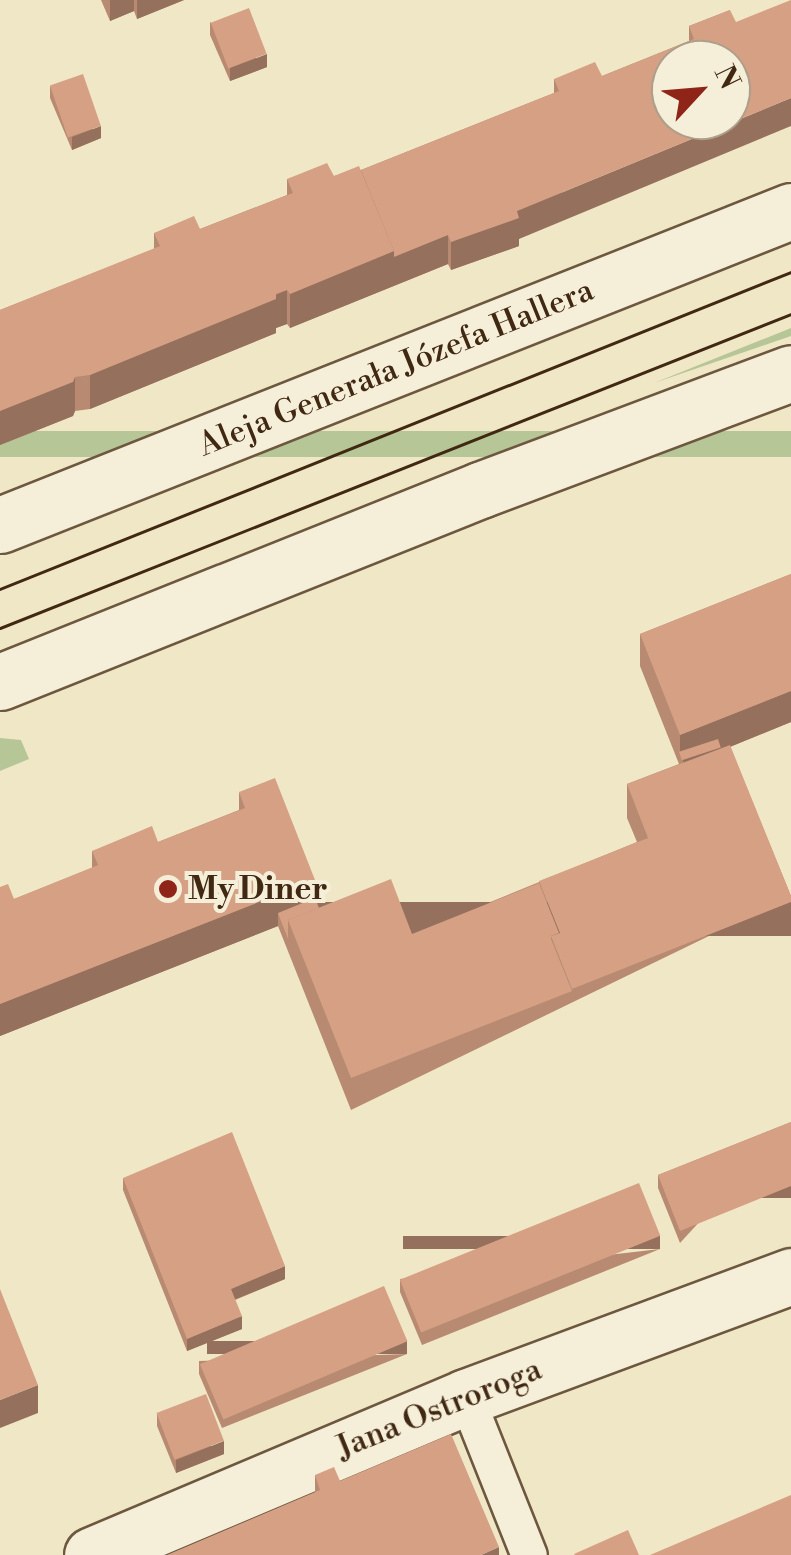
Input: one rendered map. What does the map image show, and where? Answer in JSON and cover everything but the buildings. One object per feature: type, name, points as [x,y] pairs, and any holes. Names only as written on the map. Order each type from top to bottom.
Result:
[{"type":"main road","name":"Aleja Generała Józefa Hallera","points":[[0,525],[791,211]]},
{"type":"main road","points":[[0,682],[480,490],[791,373]]},
{"type":"main road","name":"Jana Ostroroga","points":[[92,1555],[466,1396],[791,1276]]},
{"type":"lane","points":[[466,1396],[529,1555]]},
{"type":"green space","points":[[791,328],[791,336],[654,383]]},
{"type":"green space","points":[[0,431],[791,431],[791,457],[0,457]]},
{"type":"green space","points":[[0,738],[21,740],[29,759],[0,771]]},
{"type":"tram line","points":[[0,589],[791,272]]},
{"type":"tram line","points":[[0,628],[791,314]]},
{"type":"place","name":"My Diner","points":[[168,889]]}]
